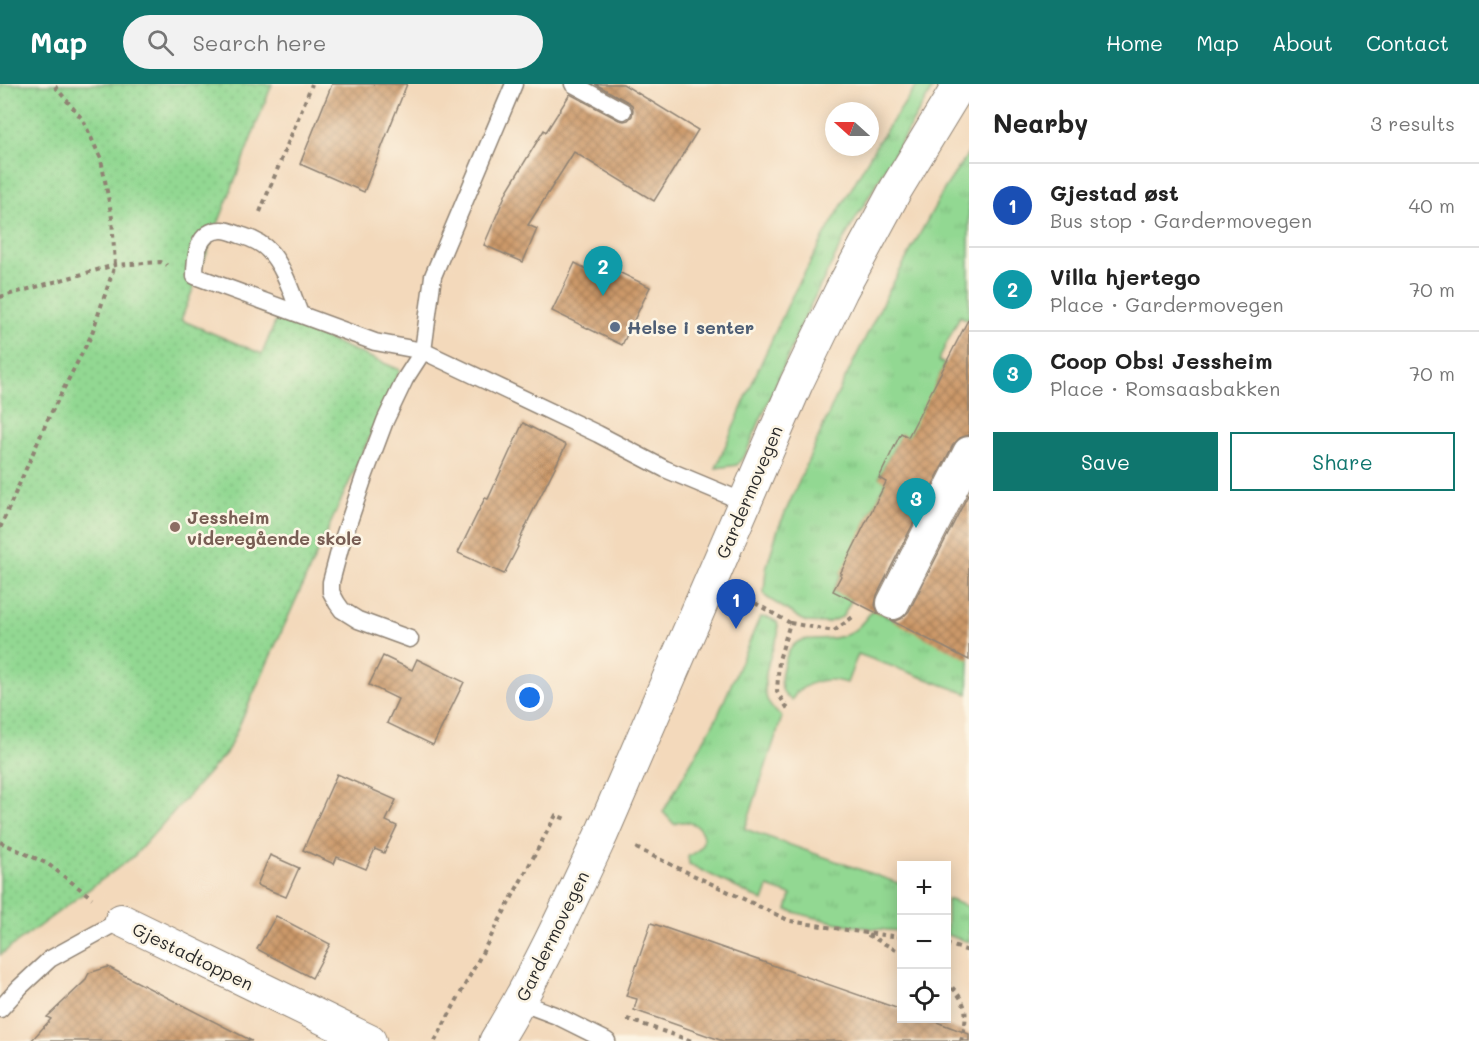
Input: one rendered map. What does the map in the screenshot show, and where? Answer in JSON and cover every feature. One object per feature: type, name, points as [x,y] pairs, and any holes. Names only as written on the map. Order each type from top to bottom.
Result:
[{"type":"main road","name":"Gardermovegen","points":[[496,1041],[520,1002],[549,946],[602,833],[796,384],[841,291],[896,189],[960,84]]},
{"type":"street","points":[[893,603],[969,453]]},
{"type":"street","name":"Gjestadtoppen","points":[[121,920],[370,1041]]},
{"type":"lane","points":[[410,639],[358,620],[342,610],[336,603],[331,582],[385,421],[405,379],[423,351],[433,276],[514,84]]},
{"type":"lane","points":[[573,84],[623,111]]},
{"type":"lane","points":[[300,314],[279,264],[268,249],[250,238],[224,230],[212,231],[202,240],[195,260],[195,276],[375,342],[423,351],[598,434],[665,469],[744,502]]},
{"type":"lane","name":"Gjestadtoppen","points":[[0,1009],[50,959],[121,920]]},
{"type":"lane","points":[[520,1002],[557,1016],[607,1041]]},
{"type":"path","points":[[0,528],[47,421],[91,336],[115,265],[112,219],[101,159],[83,120],[53,84]]},
{"type":"path","points":[[250,238],[312,84]]},
{"type":"path","points":[[0,297],[115,265],[161,262],[195,276]]},
{"type":"path","points":[[755,603],[790,623],[834,631],[854,616]]},
{"type":"path","points":[[788,709],[777,692],[779,660],[790,623]]},
{"type":"path","points":[[435,1041],[556,815]]},
{"type":"path","points":[[0,842],[48,864],[121,920]]},
{"type":"path","points":[[637,849],[790,921],[897,937]]},
{"type":"path","points":[[866,933],[897,950]]},
{"type":"path","points":[[951,946],[969,951]]},
{"type":"path","points":[[951,986],[968,1009],[966,1028],[961,1041]]},
{"type":"green space","name":"Jessheim videregående skole","points":[[0,84],[272,84],[181,320],[262,354],[277,318],[400,370],[227,752],[134,856],[0,955]]},
{"type":"green space","points":[[919,84],[935,84],[845,237],[806,314],[746,453],[737,465],[716,468],[791,298],[870,156],[879,156],[879,141]]},
{"type":"green space","points":[[969,152],[969,317],[967,320],[960,316],[938,361],[945,364],[911,438],[901,434],[879,477],[886,482],[833,591],[852,599],[842,617],[826,623],[806,622],[766,597],[764,592],[766,569],[778,529],[836,397],[886,296],[945,188]]},
{"type":"green space","points":[[873,609],[969,658],[968,694],[858,654],[847,683],[821,681],[802,689],[792,700],[785,695],[781,683],[783,667],[788,653],[796,643],[849,634]]},
{"type":"green space","points":[[760,617],[770,618],[777,622],[778,634],[769,660],[765,686],[768,701],[782,717],[745,829],[897,883],[897,931],[843,924],[787,910],[791,895],[768,887],[763,901],[689,864],[688,856],[697,852],[701,846],[702,832],[692,823],[674,824],[663,812],[718,715]]},
{"type":"green space","points":[[951,900],[969,907],[969,942],[951,936]]},
{"type":"building","points":[[332,84],[407,84],[364,192],[300,164]]},
{"type":"building","points":[[595,84],[623,84],[698,130],[654,201],[574,152],[528,225],[537,229],[523,262],[484,245],[507,191],[544,130],[546,132],[570,94],[619,120],[628,120],[632,116],[632,105]]},
{"type":"building","points":[[575,263],[595,274],[600,263],[650,287],[622,345],[552,311]]},
{"type":"building","points":[[969,318],[969,435],[960,438],[953,445],[877,595],[875,605],[881,615],[833,591],[886,482],[879,478],[901,433],[908,437]]},
{"type":"building","points":[[523,423],[566,445],[504,574],[458,553],[485,498],[488,499]]},
{"type":"building","points":[[969,493],[969,660],[890,620],[895,621],[902,618],[909,611]]},
{"type":"building","points":[[383,656],[412,670],[417,659],[464,682],[433,745],[387,723],[398,699],[369,685]]},
{"type":"building","points":[[337,774],[396,800],[386,821],[397,826],[384,853],[375,849],[366,869],[337,857],[334,864],[303,850]]},
{"type":"building","points":[[270,855],[299,868],[286,897],[257,885]]},
{"type":"building","points":[[276,916],[330,944],[312,978],[257,949]]},
{"type":"building","points":[[651,923],[897,1008],[897,1023],[939,1023],[969,1034],[969,1041],[723,1041],[634,1010],[637,999],[626,996]]},
{"type":"building","points":[[108,967],[252,1041],[31,1041],[51,1019],[47,1017],[85,981],[89,973]]},
{"type":"place","name":"Villa hjertego","points":[[603,296]]},
{"type":"place","name":"Helse i senter","points":[[615,327]]},
{"type":"place","name":"Jessheim videregående skole","points":[[175,527]]},
{"type":"place","name":"Coop Obs! Jessheim","points":[[916,528]]},
{"type":"place","name":"Gjestad øst","points":[[736,629]]}]
